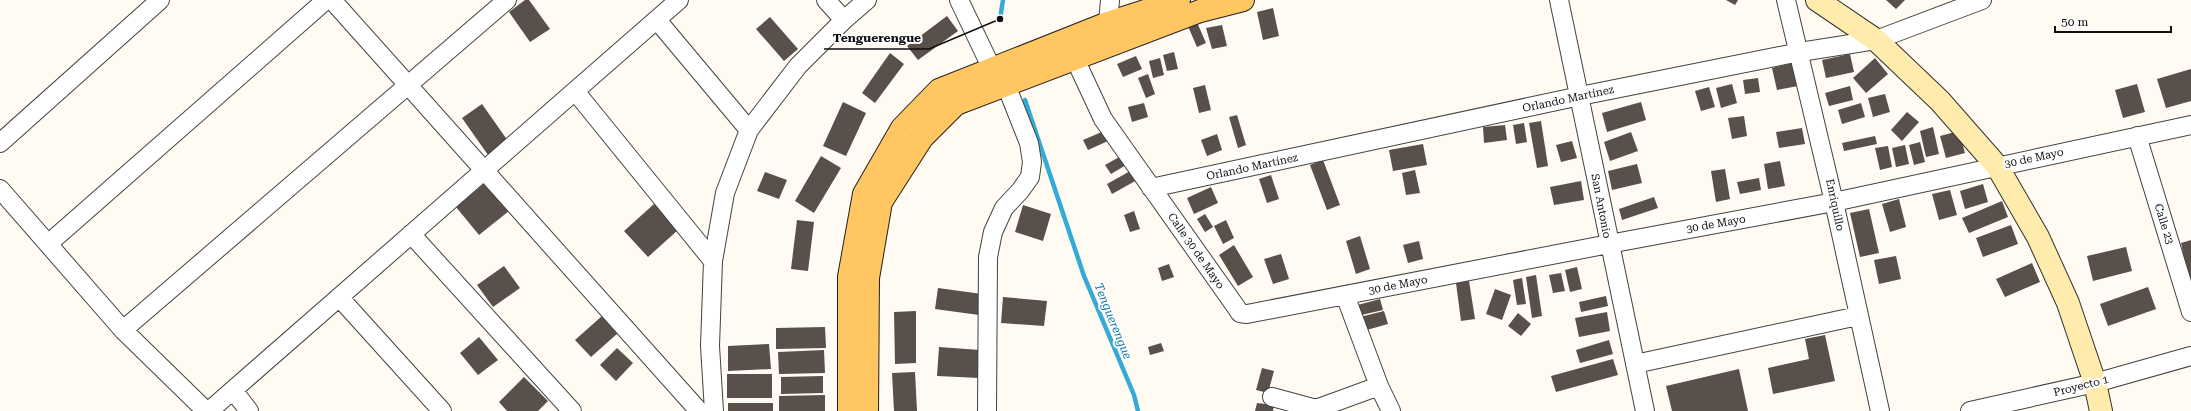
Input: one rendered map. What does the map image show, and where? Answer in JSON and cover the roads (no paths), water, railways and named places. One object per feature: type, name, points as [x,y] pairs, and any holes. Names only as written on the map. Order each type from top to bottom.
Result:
[{"type":"main road","points":[[849,411],[849,277],[864,194],[902,128],[939,90],[1108,23],[1179,0]]},
{"type":"main road","points":[[867,411],[868,278],[881,202],[922,138],[956,104],[1200,11],[1243,0]]},
{"type":"main road","points":[[1817,0],[1876,40],[1940,101],[1997,166],[2038,237],[2068,303],[2095,383],[2101,411]]},
{"type":"street","points":[[0,143],[160,0]]},
{"type":"street","points":[[48,244],[326,0]]},
{"type":"street","points":[[332,0],[699,411]]},
{"type":"street","points":[[123,330],[507,0]]},
{"type":"street","points":[[0,189],[123,330],[207,411],[340,297],[679,0]]},
{"type":"street","points":[[826,0],[844,20]]},
{"type":"street","points":[[714,411],[710,346],[713,261],[725,193],[749,130],[798,66],[844,20],[867,0]]},
{"type":"street","points":[[958,0],[992,69]]},
{"type":"street","points":[[1108,23],[1110,0]]},
{"type":"street","name":"San Antonio","points":[[1560,0],[1609,244],[1645,411]]},
{"type":"street","name":"Enriquillo","points":[[1786,0],[1800,52],[1880,411]]},
{"type":"street","name":"Orlando Martínez","points":[[1151,188],[1580,96],[1800,52],[1876,40],[1982,0]]},
{"type":"street","points":[[657,20],[749,130]]},
{"type":"street","name":"Calle 30 de Mayo","points":[[1075,59],[1103,118],[1240,313]]},
{"type":"street","points":[[987,411],[988,257],[993,232],[1001,214],[1030,177],[1032,162],[1029,143],[1006,85]]},
{"type":"street","points":[[575,91],[713,261]]},
{"type":"street","name":"30 de Mayo","points":[[1240,313],[1247,314],[1345,296],[1609,244],[1834,202],[2191,125]]},
{"type":"street","name":"Calle 23","points":[[2137,136],[2191,312]]},
{"type":"street","points":[[411,234],[572,411]]},
{"type":"street","points":[[1345,296],[1379,386],[1391,411]]},
{"type":"street","points":[[340,297],[433,408]]},
{"type":"street","points":[[1636,364],[1858,316]]},
{"type":"street","name":"Proyecto 1","points":[[1970,411],[2095,383],[2191,356]]},
{"type":"street","points":[[1272,397],[1315,410],[1379,386]]},
{"type":"street","points":[[233,390],[249,411]]},
{"type":"waterway","name":"Tenguerengue","points":[[1000,19],[1003,0]]},
{"type":"waterway","name":"Tenguerengue","points":[[1025,100],[1084,276],[1134,395],[1138,411]]},
{"type":"place","name":"Tenguerengue","points":[[1000,19]]}]
